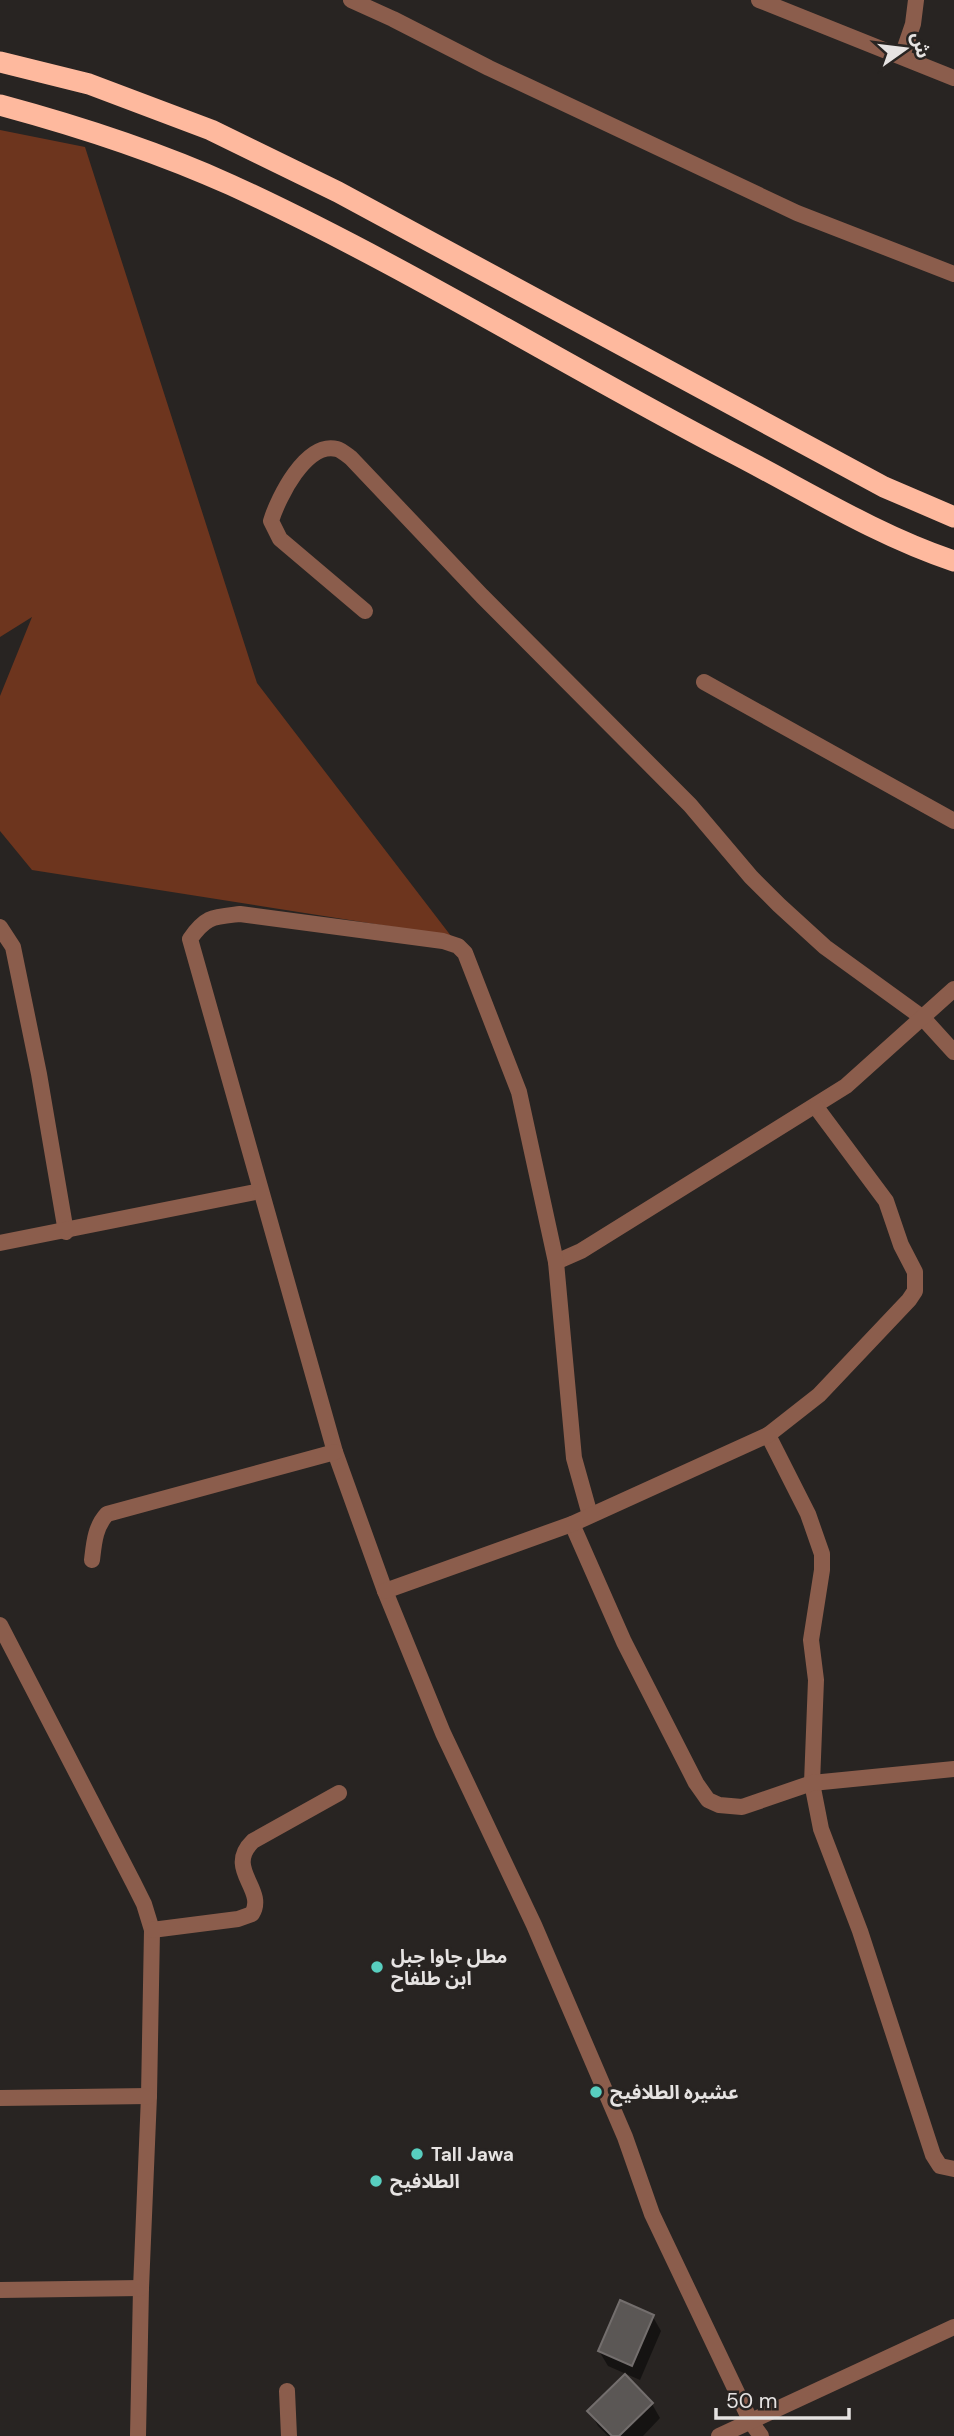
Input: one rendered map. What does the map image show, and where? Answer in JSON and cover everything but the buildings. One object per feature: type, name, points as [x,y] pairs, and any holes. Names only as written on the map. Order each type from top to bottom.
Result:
[{"type":"highway","points":[[0,62],[89,84],[211,130],[338,192],[884,487],[954,517]]},
{"type":"highway","points":[[0,105],[126,144],[229,184],[423,282],[653,412],[869,524],[954,561]]},
{"type":"street","points":[[351,0],[797,213],[954,274]]},
{"type":"street","points":[[759,0],[954,78]]},
{"type":"street","points":[[902,56],[913,24],[916,0]]},
{"type":"street","points":[[365,611],[280,539],[271,521],[294,474],[308,458],[323,449],[337,449],[351,458],[482,596],[690,805],[751,877],[779,905],[825,947],[923,1018],[954,1052]]},
{"type":"street","points":[[704,682],[954,821]]},
{"type":"street","points":[[590,1515],[574,1458],[556,1262],[519,1091],[465,953],[458,946],[443,941],[240,914],[214,917],[201,924],[190,939],[335,1452],[385,1591],[443,1733],[534,1925],[625,2137],[652,2214],[756,2429]]},
{"type":"street","points":[[0,927],[13,947],[39,1074],[66,1232]]},
{"type":"street","points":[[556,1262],[581,1251],[816,1107],[871,1065],[954,989]]},
{"type":"street","points":[[385,1591],[572,1524],[768,1435],[819,1395],[909,1300],[917,1283],[915,1272],[901,1245],[886,1201],[816,1107]]},
{"type":"street","points":[[0,1243],[66,1232],[260,1191]]},
{"type":"street","points":[[768,1435],[808,1514],[822,1554],[811,1640],[816,1680],[812,1783],[821,1829],[864,1943],[930,2146],[940,2166],[954,2169]]},
{"type":"street","points":[[92,1560],[96,1532],[107,1514],[335,1452]]},
{"type":"street","points":[[572,1524],[624,1642],[696,1783],[708,1800],[719,1805],[742,1807],[812,1783],[954,1769]]},
{"type":"street","points":[[0,1625],[144,1904],[152,1930],[138,2436]]},
{"type":"street","points":[[152,1930],[247,1918],[255,1911],[256,1903],[243,1864],[244,1849],[253,1841],[339,1793]]},
{"type":"street","points":[[0,2098],[149,2096]]},
{"type":"street","points":[[0,2290],[141,2288]]},
{"type":"street","points":[[719,2436],[756,2429],[954,2327]]},
{"type":"street","points":[[287,2391],[289,2436]]},
{"type":"shaded area","points":[[0,130],[85,147],[257,683],[451,936],[32,870],[0,831],[0,696],[32,617],[0,637]]},
{"type":"place","name":"مطل جاوا جبل ابن طلفاح","points":[[377,1967]]},
{"type":"place","name":"عشيره الطلافيح","points":[[596,2092]]},
{"type":"place","name":"Tall Jawa","points":[[417,2154]]},
{"type":"place","name":"الطلافيح","points":[[376,2181]]}]
